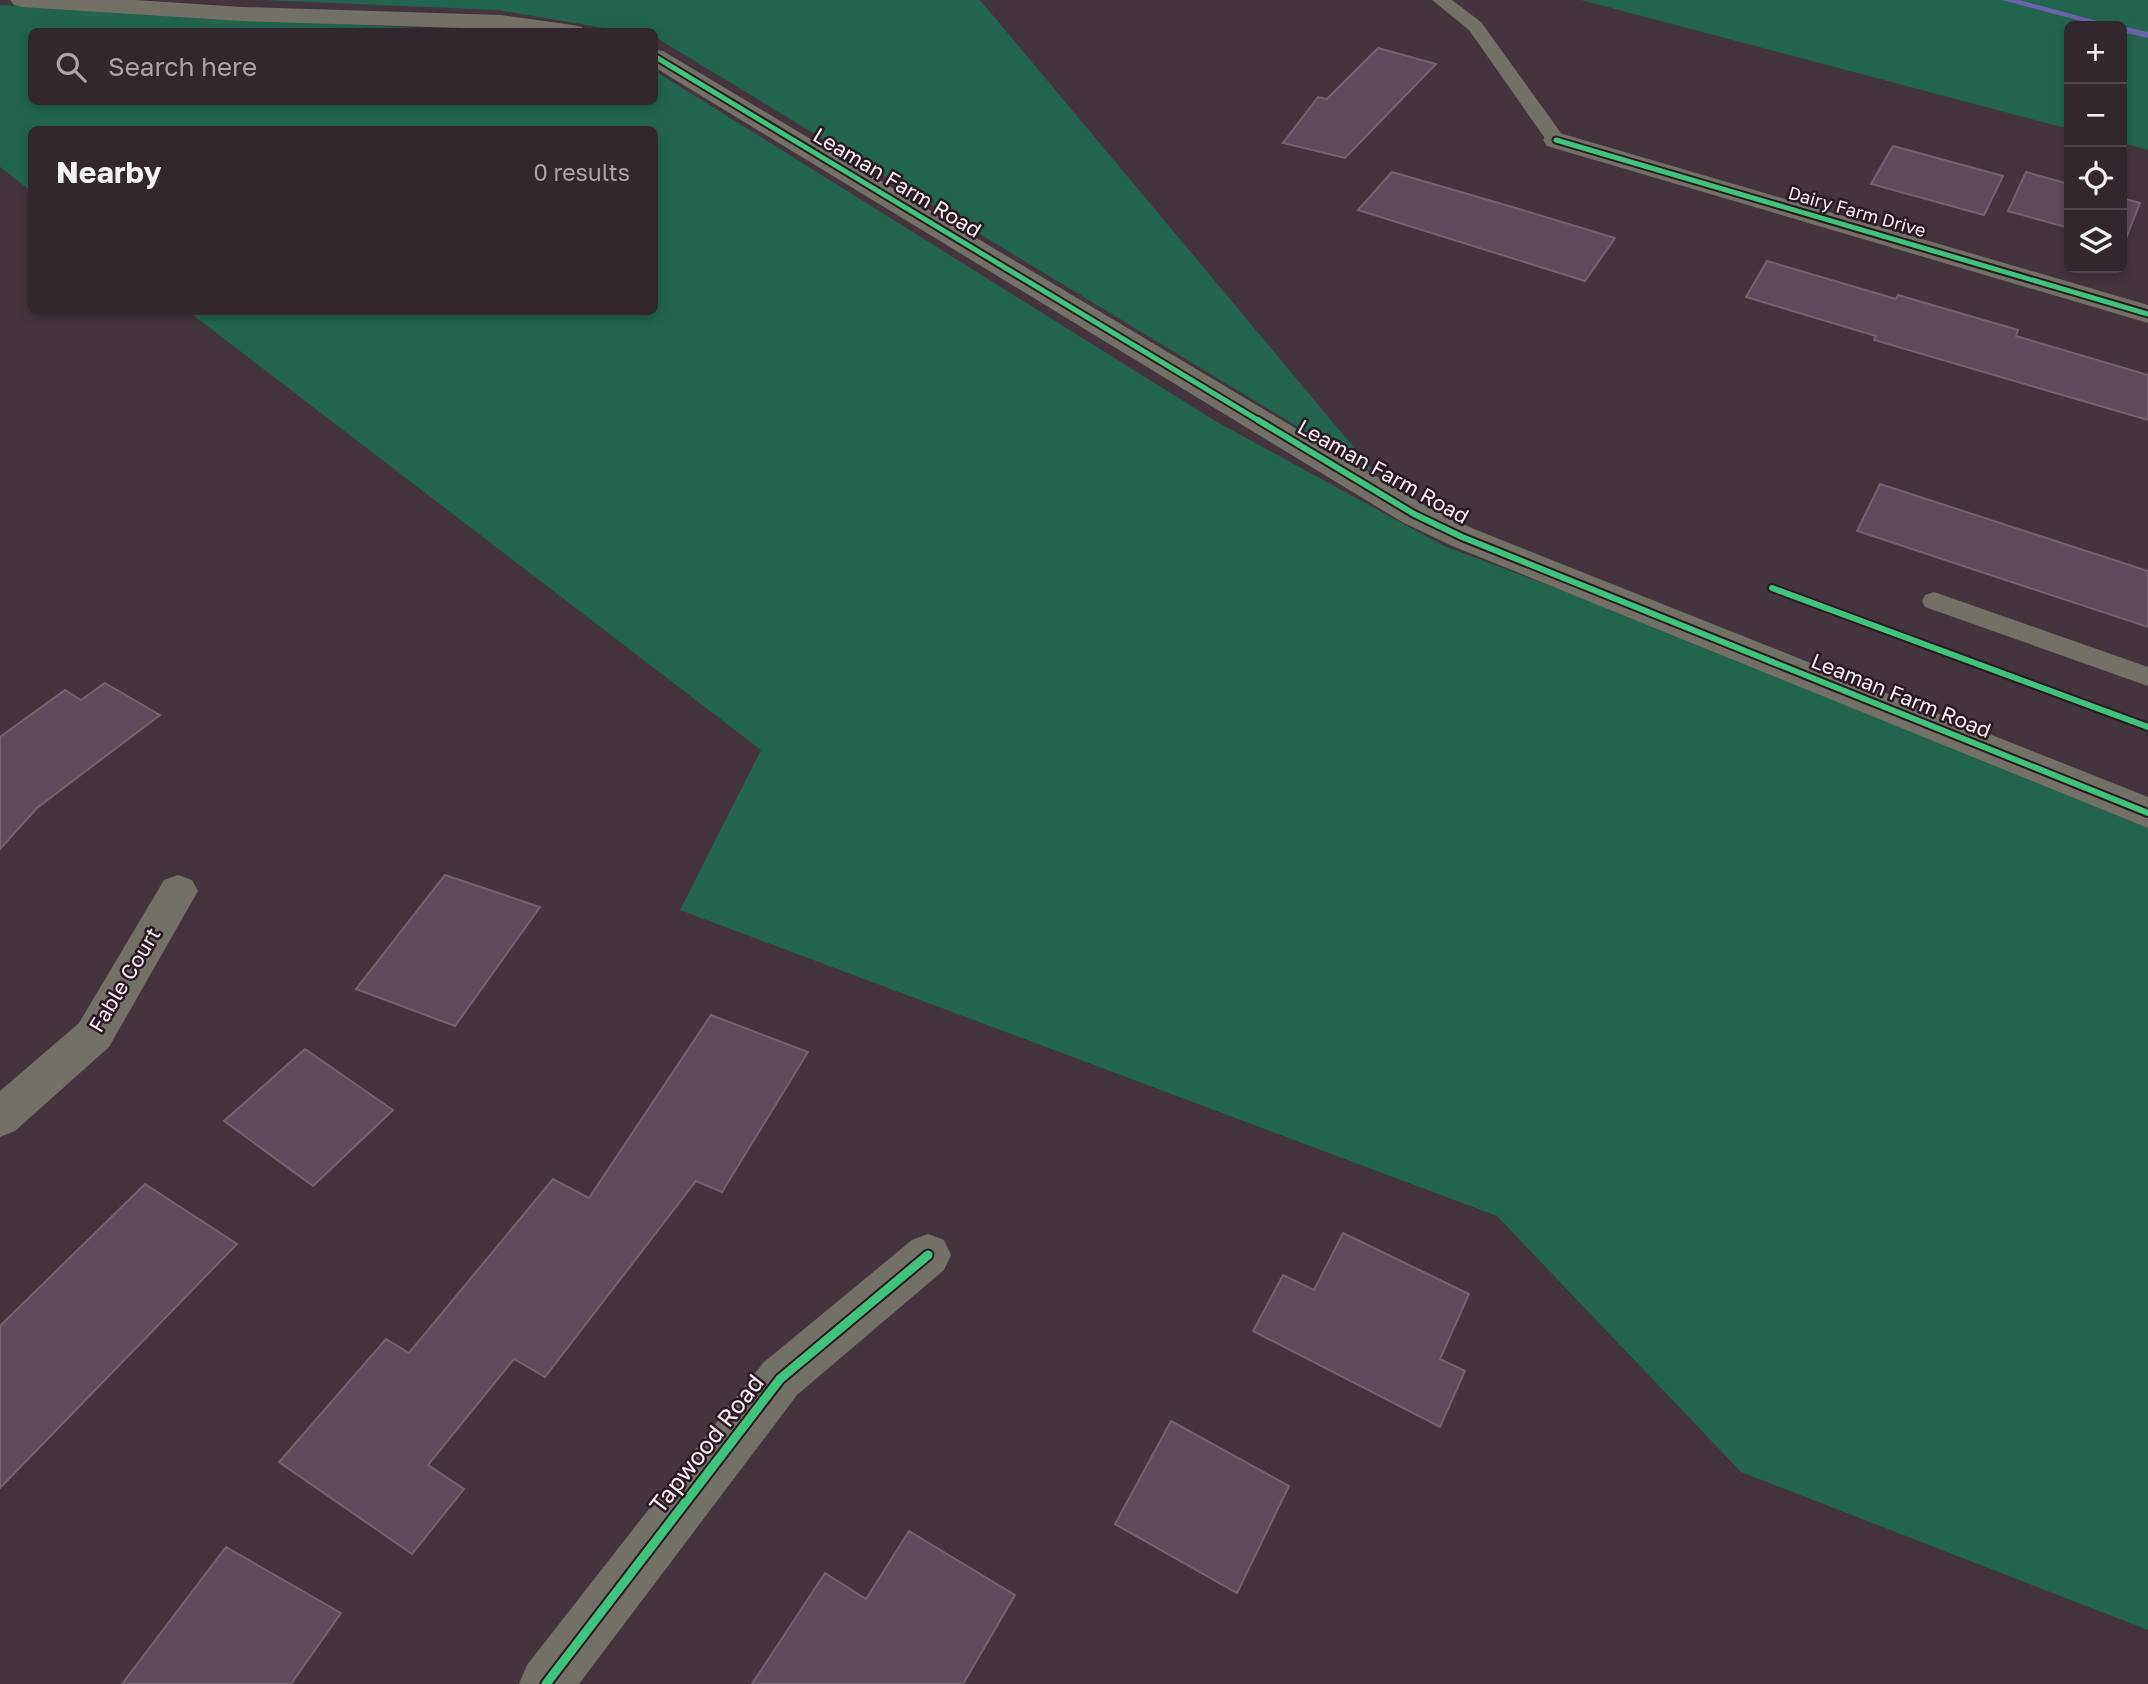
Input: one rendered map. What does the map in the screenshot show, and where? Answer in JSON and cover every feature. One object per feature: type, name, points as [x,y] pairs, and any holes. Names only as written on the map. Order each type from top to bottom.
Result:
[{"type":"street","points":[[22,0],[242,14],[500,22],[544,28]]},
{"type":"street","name":"Leaman Farm Road","points":[[658,59],[1414,514],[1488,547],[2148,813]]},
{"type":"street","name":"Dairy Farm Drive","points":[[1556,140],[2148,314]]},
{"type":"street","name":"Fable Court","points":[[0,1118],[94,1035],[178,891]]},
{"type":"street","name":"Tapwood Road","points":[[546,1684],[780,1380],[928,1255]]},
{"type":"lane","points":[[1441,0],[1475,26],[1556,140]]},
{"type":"lane","points":[[1934,601],[2148,677]]},
{"type":"green space","points":[[262,0],[980,0],[1377,475],[658,39],[658,28],[604,28],[497,10]]},
{"type":"green space","points":[[1581,0],[2148,0],[2148,150],[2127,144],[2127,21],[2064,21],[2064,128]]},
{"type":"green space","points":[[0,5],[417,28],[28,28],[28,105],[658,105],[658,73],[1217,422],[1444,546],[2148,811],[2148,1630],[1741,1472],[1497,1216],[680,910],[761,750],[193,315],[658,315],[658,126],[28,126],[28,189],[0,167]]},
{"type":"building","points":[[1378,48],[1436,64],[1345,158],[1283,143],[1318,97],[1327,99]]},
{"type":"building","points":[[1893,146],[2003,176],[1984,215],[1871,184]]},
{"type":"building","points":[[1392,172],[1615,238],[1585,281],[1358,210]]},
{"type":"building","points":[[2026,172],[2064,183],[2064,227],[2008,211]]},
{"type":"building","points":[[2127,199],[2140,203],[2127,236]]},
{"type":"building","points":[[1767,261],[1896,299],[1898,295],[2018,330],[2016,336],[2148,375],[2148,420],[1874,340],[1876,336],[1746,297]]},
{"type":"building","points":[[1880,484],[2148,571],[2148,627],[1857,531]]},
{"type":"building","points":[[105,683],[160,715],[37,808],[0,849],[0,737],[65,690],[81,700]]},
{"type":"building","points":[[445,875],[540,907],[455,1026],[356,989]]},
{"type":"building","points":[[711,1015],[808,1052],[722,1192],[696,1181],[545,1377],[514,1359],[428,1465],[464,1489],[412,1554],[279,1462],[386,1339],[409,1353],[553,1179],[589,1198]]},
{"type":"building","points":[[305,1049],[393,1110],[313,1186],[224,1121]]},
{"type":"building","points":[[145,1184],[237,1244],[0,1488],[0,1326]]},
{"type":"building","points":[[1343,1233],[1469,1294],[1440,1359],[1465,1371],[1440,1427],[1253,1331],[1283,1275],[1314,1290]]},
{"type":"building","points":[[1171,1421],[1289,1486],[1237,1593],[1115,1524]]},
{"type":"building","points":[[909,1531],[1015,1595],[963,1684],[752,1684],[825,1573],[866,1599]]},
{"type":"building","points":[[226,1547],[341,1613],[291,1684],[122,1684]]},
{"type":"waterway","points":[[2007,0],[2091,21]]},
{"type":"waterway","points":[[2127,30],[2148,35]]},
{"type":"cycle path","points":[[658,58],[1414,514],[1462,537],[2148,813]]},
{"type":"cycle path","points":[[1556,140],[2148,314]]},
{"type":"cycle path","points":[[1772,588],[2148,727]]},
{"type":"cycle path","points":[[546,1684],[780,1379],[928,1255]]}]
